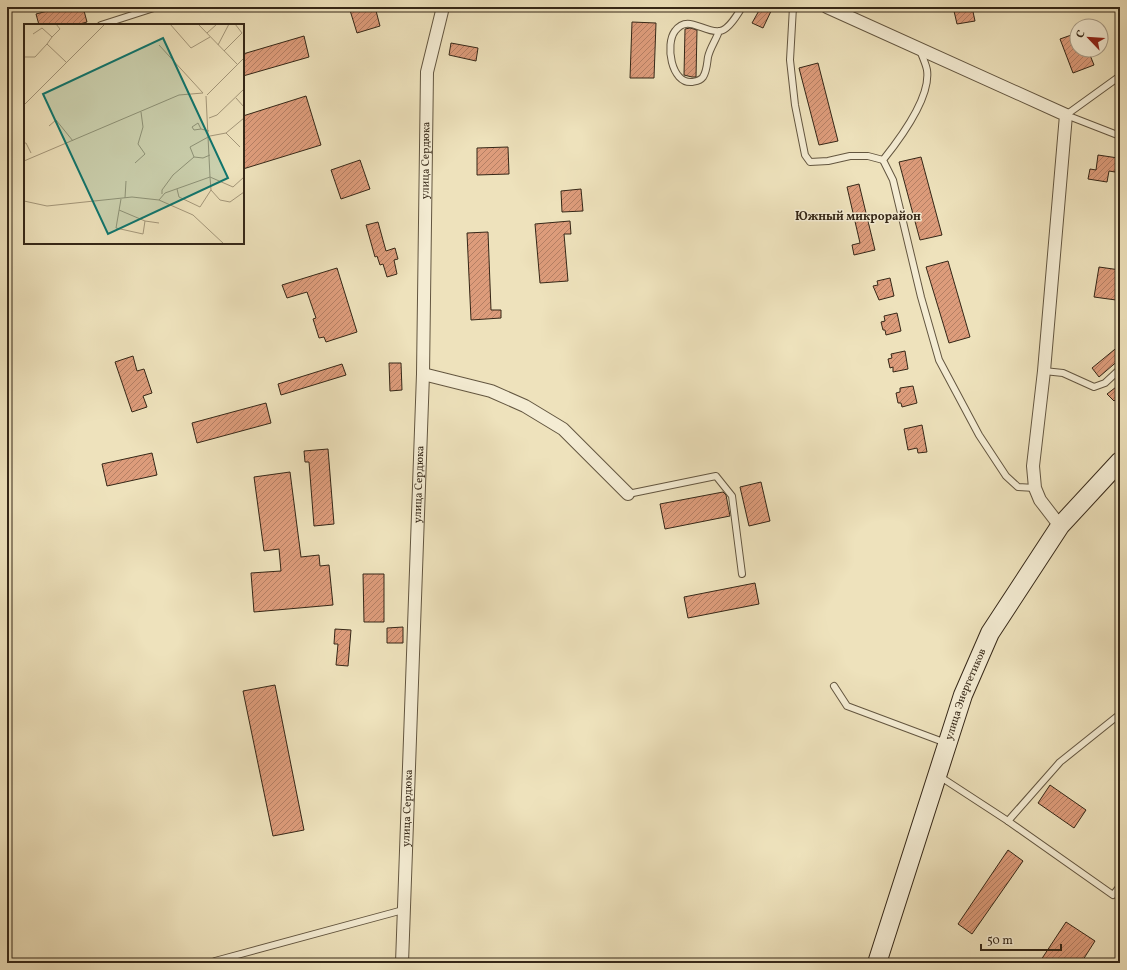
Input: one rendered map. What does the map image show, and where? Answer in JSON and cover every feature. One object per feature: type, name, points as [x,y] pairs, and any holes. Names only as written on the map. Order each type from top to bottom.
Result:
[{"type":"main road","name":"улица Энергетиков","points":[[877,963],[963,695],[990,633],[1060,526],[1120,460]]},
{"type":"street","name":"улица Сердюка","points":[[402,963],[423,374],[427,72],[443,7]]},
{"type":"street","points":[[827,7],[1066,115],[1044,371],[1033,466],[1035,488],[1040,500],[1060,526]]},
{"type":"street","points":[[423,374],[491,391],[526,406],[563,429],[628,494]]},
{"type":"lane","points":[[104,24],[157,7]]},
{"type":"lane","points":[[719,31],[708,57],[704,76],[699,81],[691,82],[681,79],[674,68],[670,44],[674,32],[683,24],[690,23],[697,24],[709,30],[719,31],[724,29],[742,7]]},
{"type":"lane","points":[[793,7],[790,60],[795,105],[805,155],[810,162],[828,162],[850,156],[868,156],[883,160]]},
{"type":"lane","points":[[883,160],[903,134],[920,103],[927,71],[919,48]]},
{"type":"lane","points":[[1066,115],[1120,76]]},
{"type":"lane","points":[[1066,115],[1120,136]]},
{"type":"lane","points":[[883,160],[892,180],[921,297],[939,360],[978,435],[1006,476],[1018,486],[1035,488]]},
{"type":"lane","points":[[1044,371],[1063,373],[1094,387],[1105,384],[1120,369]]},
{"type":"lane","points":[[628,494],[716,476],[732,496],[742,574]]},
{"type":"lane","points":[[834,686],[847,706],[947,744]]},
{"type":"lane","points":[[1008,821],[1060,762],[1120,714]]},
{"type":"lane","points":[[937,774],[1008,821],[1113,895],[1120,886]]},
{"type":"lane","points":[[215,963],[215,961],[403,910]]},
{"type":"building","points":[[63,7],[83,7],[87,22],[80,24],[39,24],[36,14]]},
{"type":"building","points":[[349,7],[375,7],[380,26],[357,33]]},
{"type":"building","points":[[761,7],[773,7],[763,28],[752,23]]},
{"type":"building","points":[[972,7],[975,21],[957,24],[954,11]]},
{"type":"building","points":[[632,22],[656,23],[654,78],[630,78]]},
{"type":"building","points":[[690,28],[697,30],[696,77],[684,75],[685,29]]},
{"type":"building","points":[[304,36],[309,57],[244,76],[244,54]]},
{"type":"building","points":[[1069,36],[1069,58],[1091,58],[1094,65],[1073,73],[1060,39]]},
{"type":"building","points":[[451,43],[478,48],[476,61],[449,55]]},
{"type":"building","points":[[818,63],[838,141],[819,145],[799,68]]},
{"type":"building","points":[[306,96],[321,145],[244,169],[244,116]]},
{"type":"building","points":[[508,147],[509,174],[477,175],[477,148]]},
{"type":"building","points":[[1098,155],[1118,158],[1115,172],[1109,171],[1107,182],[1088,179],[1090,169],[1096,170]]},
{"type":"building","points":[[921,157],[942,235],[920,240],[899,162]]},
{"type":"building","points":[[360,160],[370,189],[341,199],[331,170]]},
{"type":"building","points":[[859,184],[875,250],[854,255],[852,245],[860,243],[847,187]]},
{"type":"building","points":[[581,189],[583,211],[562,212],[561,191]]},
{"type":"building","points":[[570,221],[571,234],[564,234],[568,281],[540,283],[535,224]]},
{"type":"building","points":[[378,222],[386,251],[395,248],[398,259],[394,260],[397,274],[387,277],[383,264],[380,265],[377,256],[375,257],[366,225]]},
{"type":"building","points":[[488,232],[491,310],[501,310],[501,318],[471,320],[467,233]]},
{"type":"building","points":[[948,261],[970,337],[949,343],[926,267]]},
{"type":"building","points":[[1099,267],[1120,270],[1116,300],[1094,297]]},
{"type":"building","points":[[337,268],[357,332],[326,342],[324,337],[319,338],[313,319],[316,318],[307,292],[287,298],[282,285]]},
{"type":"building","points":[[890,278],[894,296],[879,300],[873,286],[878,285],[877,281]]},
{"type":"building","points":[[897,313],[901,331],[886,335],[881,322],[885,321],[884,316]]},
{"type":"building","points":[[1120,345],[1120,359],[1099,377],[1092,368]]},
{"type":"building","points":[[905,351],[908,369],[893,372],[893,367],[890,368],[888,359],[892,358],[891,354]]},
{"type":"building","points":[[133,356],[137,371],[144,369],[152,393],[143,396],[147,407],[132,412],[115,362]]},
{"type":"building","points":[[389,363],[401,363],[402,390],[390,391]]},
{"type":"building","points":[[342,364],[346,375],[281,395],[278,384]]},
{"type":"building","points":[[1120,384],[1120,396],[1114,401],[1107,394]]},
{"type":"building","points":[[913,386],[917,403],[902,407],[901,403],[898,403],[896,393],[900,392],[900,388]]},
{"type":"building","points":[[266,403],[271,423],[197,443],[192,423]]},
{"type":"building","points":[[922,425],[927,452],[918,453],[917,448],[908,450],[904,429]]},
{"type":"building","points":[[328,449],[334,524],[314,526],[309,462],[305,462],[304,451]]},
{"type":"building","points":[[152,453],[157,475],[107,486],[102,464]]},
{"type":"building","points":[[290,472],[301,557],[319,555],[320,566],[329,565],[333,605],[254,612],[251,573],[281,571],[279,549],[264,551],[254,477]]},
{"type":"building","points":[[761,482],[770,521],[749,526],[740,487]]},
{"type":"building","points":[[723,492],[726,495],[730,516],[665,529],[660,504]]},
{"type":"building","points":[[363,574],[384,574],[384,622],[364,622]]},
{"type":"building","points":[[755,583],[759,604],[688,618],[684,597]]},
{"type":"building","points":[[403,627],[403,643],[387,643],[387,628]]},
{"type":"building","points":[[335,629],[351,630],[348,666],[336,665],[338,644],[334,644]]},
{"type":"building","points":[[275,685],[304,830],[273,836],[243,691]]},
{"type":"building","points":[[1050,785],[1086,810],[1074,828],[1038,803]]},
{"type":"building","points":[[1008,850],[1023,861],[972,934],[958,924]]},
{"type":"building","points":[[1066,922],[1095,941],[1081,963],[1039,963]]},
{"type":"district","name":"Южный микрорайон","points":[[858,217]]}]
